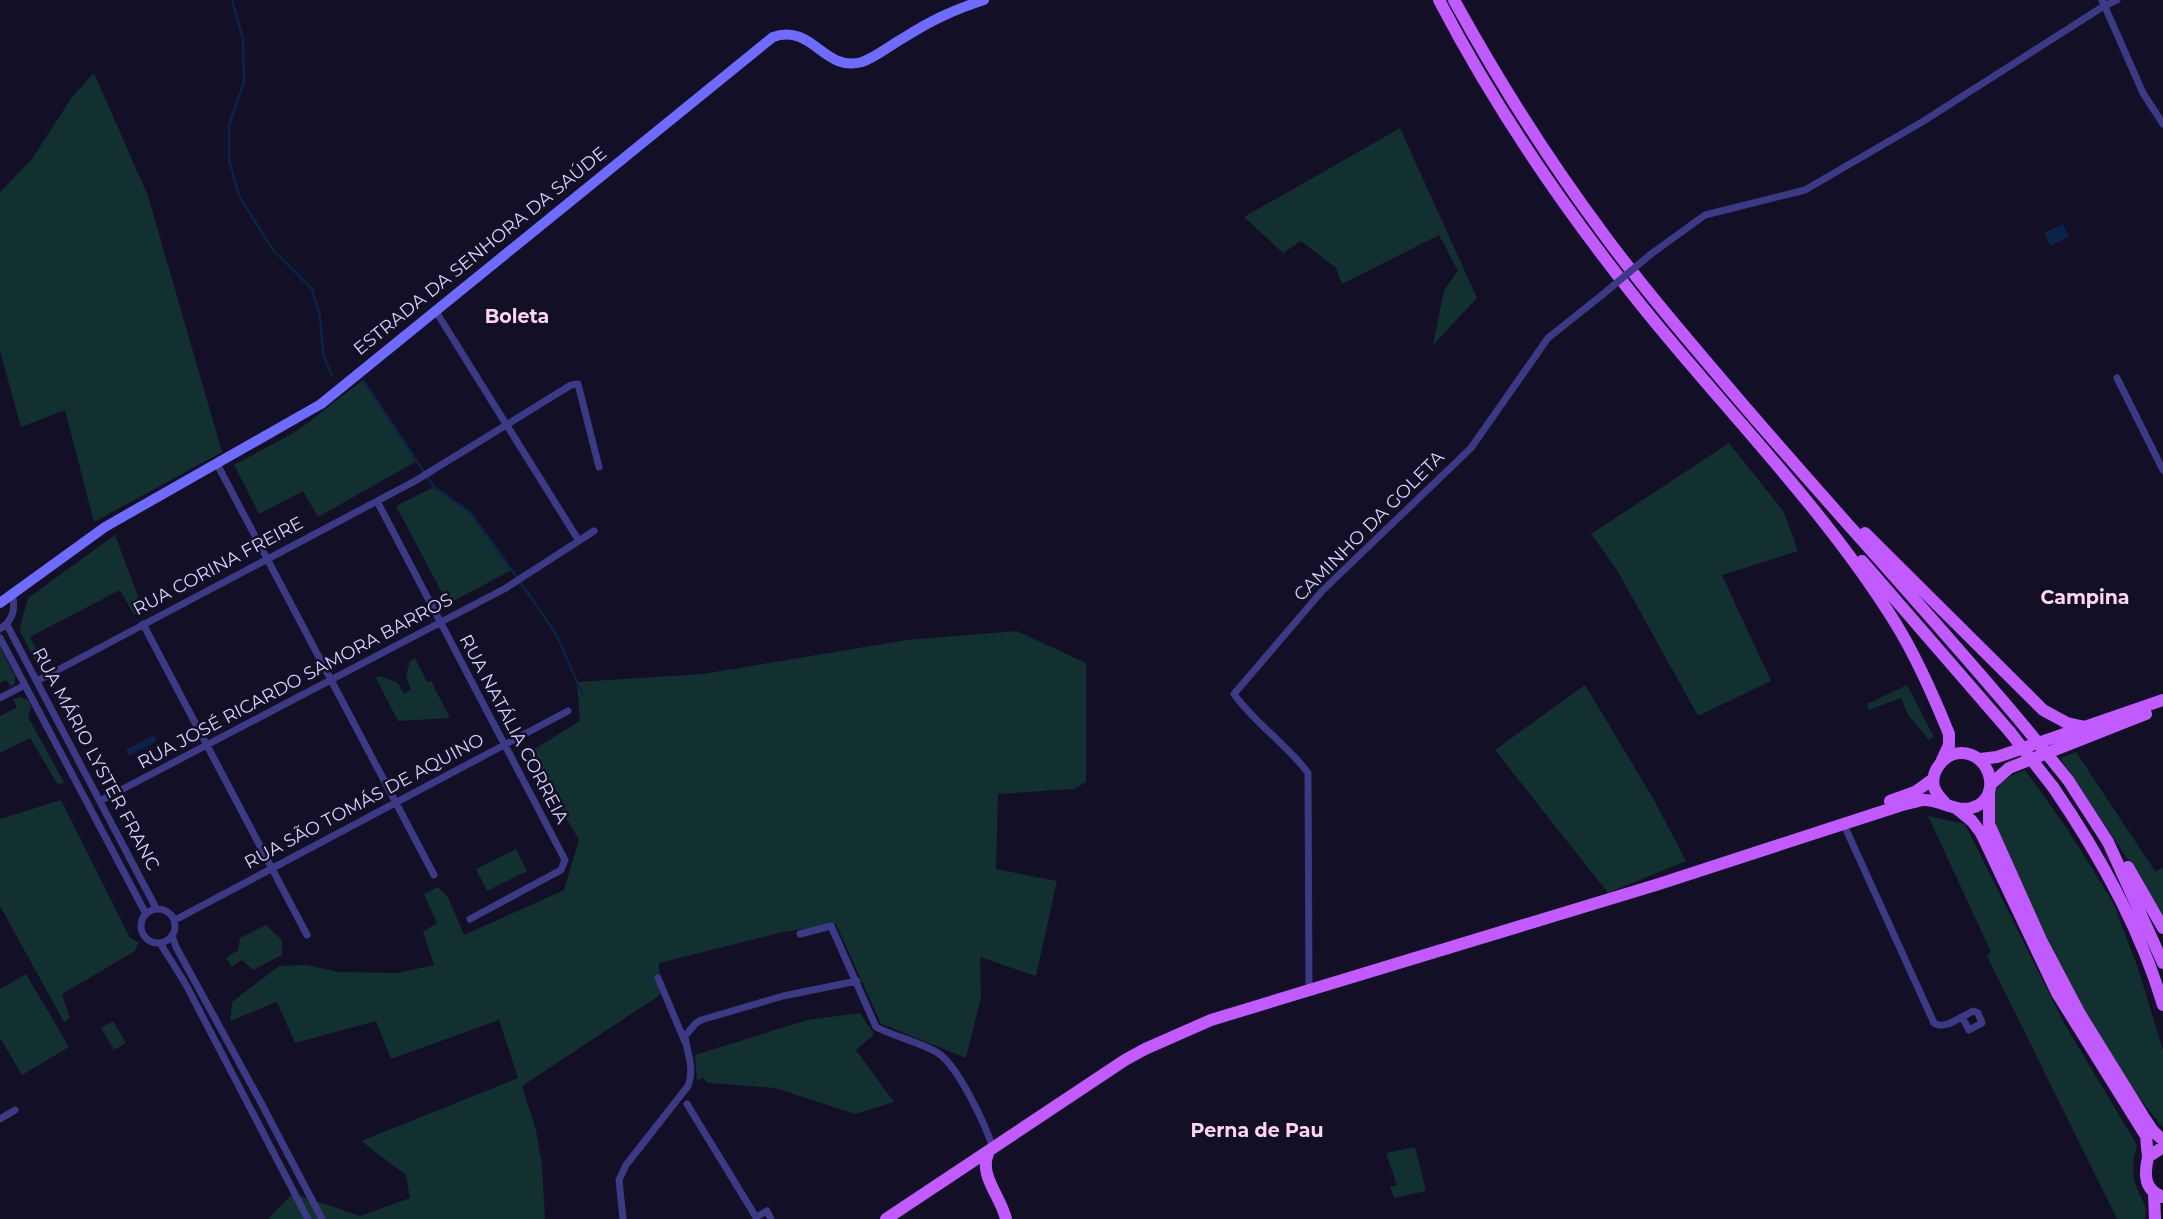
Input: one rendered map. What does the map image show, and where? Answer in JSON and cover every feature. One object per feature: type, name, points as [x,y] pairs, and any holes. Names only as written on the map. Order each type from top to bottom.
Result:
[{"type":"main road","points":[[1439,0],[1494,96],[1553,187],[1642,306],[1859,567],[1913,653],[1951,739],[1935,774],[1935,791],[1972,821],[1982,833],[2057,992],[2146,1136],[2146,1180],[2158,1195],[2155,1219]]},
{"type":"main road","points":[[1454,0],[1522,117],[1640,282],[2068,780],[2123,858],[2163,928]]},
{"type":"main road","points":[[1724,382],[1865,533],[2043,710],[2067,723],[2085,727]]},
{"type":"main road","points":[[1766,453],[1890,592],[2010,732],[2053,787],[2083,832],[2118,896],[2148,962],[2163,1005]]},
{"type":"main road","points":[[1708,868],[1797,833],[1915,792],[1935,774],[1941,762],[1955,754],[1963,753],[1980,759],[1997,757],[2163,700]]},
{"type":"main road","points":[[886,1219],[1145,1049],[1211,1020],[1924,800],[1971,808],[1979,804],[1990,788],[2010,768],[2163,707]]},
{"type":"main road","points":[[1980,759],[1989,771],[1989,824],[2064,986],[2143,1116],[2163,1140]]},
{"type":"main road","points":[[2093,817],[2118,862],[2163,963]]},
{"type":"main road","points":[[2148,1157],[2163,1147]]},
{"type":"main road","points":[[992,1149],[984,1161],[986,1173],[1003,1205],[1006,1219]]},
{"type":"main road","points":[[965,1167],[986,1173]]},
{"type":"street","name":"ESTRADA DA SENHORA DA SAÚDE","points":[[0,603],[105,527],[321,404],[773,37],[785,33],[796,34],[840,63],[863,61],[945,13],[984,0]]},
{"type":"street","points":[[2117,0],[2103,3],[2144,93],[2163,124]]},
{"type":"street","name":"CAMINHO DA GOLETA","points":[[1309,990],[1308,773],[1296,755],[1244,708],[1234,694],[1322,591],[1471,448],[1548,338],[1651,254],[1705,215],[1804,190],[1922,122],[2103,3]]},
{"type":"street","points":[[435,310],[579,541]]},
{"type":"street","points":[[2117,378],[2163,470]]},
{"type":"street","name":"RUA CORINA FREIRE","points":[[37,681],[431,472],[571,385],[578,384],[599,467]]},
{"type":"street","points":[[217,464],[434,875]]},
{"type":"street","name":"RUA NATÁLIA CORREIA","points":[[377,501],[565,860],[561,870],[470,919]]},
{"type":"street","name":"RUA JOSÉ RICARDO SAMORA BARROS","points":[[100,801],[509,587],[594,531]]},
{"type":"street","points":[[4,627],[14,610],[12,594]]},
{"type":"street","points":[[143,624],[307,935]]},
{"type":"street","name":"RUA MÁRIO LYSTER FRANC","points":[[4,627],[37,681],[156,908]]},
{"type":"street","name":"RUA MÁRIO LYSTER FRANC","points":[[0,638],[146,914]]},
{"type":"street","points":[[0,698],[25,685]]},
{"type":"street","name":"RUA SÃO TOMÁS DE AQUINO","points":[[175,919],[568,712]]},
{"type":"street","points":[[1844,825],[1934,1023],[1944,1025],[1962,1017]]},
{"type":"street","points":[[160,943],[172,936],[176,929],[175,919],[167,911],[156,908],[146,914],[141,923],[143,933],[149,940],[160,943],[191,994],[309,1219]]},
{"type":"street","points":[[800,934],[831,926],[876,1027],[939,1053],[952,1069],[986,1127],[992,1149]]},
{"type":"street","points":[[172,936],[322,1219]]},
{"type":"street","points":[[622,1219],[619,1180],[626,1165],[688,1086],[692,1064],[658,978]]},
{"type":"street","points":[[686,1046],[685,1036],[701,1020],[783,996],[857,981]]},
{"type":"street","points":[[687,1104],[756,1217],[767,1211],[771,1219]]},
{"type":"street","points":[[0,1119],[15,1110]]},
{"type":"street","points":[[1003,1205],[1014,1219]]},
{"type":"green space","points":[[94,73],[148,196],[222,452],[94,522],[65,410],[21,427],[0,351],[0,192],[32,159],[72,97]]},
{"type":"green space","points":[[1400,128],[1477,298],[1433,345],[1444,290],[1458,271],[1439,235],[1342,284],[1336,268],[1301,241],[1283,253],[1244,217]]},
{"type":"green space","points":[[363,380],[417,461],[318,517],[303,491],[259,514],[234,465],[297,431]]},
{"type":"green space","points":[[1729,443],[1784,512],[1798,551],[1722,575],[1771,681],[1698,716],[1617,570],[1591,534]]},
{"type":"green space","points":[[434,487],[470,512],[512,570],[448,604],[396,506]]},
{"type":"green space","points":[[115,535],[143,610],[134,615],[120,590],[30,637],[44,665],[38,667],[20,627],[28,598]]},
{"type":"green space","points":[[1017,631],[1086,663],[1086,782],[1074,789],[998,794],[996,869],[1057,881],[1036,976],[980,957],[981,997],[966,1058],[881,1024],[836,924],[783,932],[659,963],[660,995],[522,1086],[536,1130],[542,1165],[545,1219],[268,1219],[293,1193],[360,1216],[410,1198],[406,1175],[361,1141],[518,1078],[499,1020],[391,1059],[376,1021],[295,1043],[277,1002],[230,1021],[232,1002],[279,966],[306,965],[340,972],[397,973],[434,965],[423,932],[437,923],[424,894],[438,887],[448,897],[464,935],[564,890],[579,840],[528,753],[580,721],[577,682],[702,674],[906,640]]},
{"type":"green space","points":[[0,647],[15,676],[15,683],[11,687],[6,680],[0,683]]},
{"type":"green space","points":[[415,658],[427,682],[431,681],[450,718],[398,721],[376,678],[380,676],[398,683],[404,694],[411,690],[406,677],[410,661]]},
{"type":"green space","points":[[1585,685],[1654,800],[1686,861],[1608,893],[1495,750]]},
{"type":"green space","points":[[1907,685],[1934,737],[1929,740],[1908,715],[1901,698],[1869,710],[1867,704]]},
{"type":"green space","points":[[20,697],[29,701],[31,708],[28,717],[64,782],[58,785],[30,738],[0,753],[0,716],[17,707],[13,699]]},
{"type":"green space","points":[[2076,752],[2155,871],[2163,868],[2163,917],[2060,758]]},
{"type":"green space","points":[[2025,770],[2066,827],[2113,902],[2138,968],[2163,1050],[2163,1128],[2133,1090],[2062,974],[1996,827],[1993,806],[1996,791],[2006,779]]},
{"type":"green space","points":[[61,800],[130,938],[139,942],[135,951],[62,994],[70,1018],[64,1022],[0,906],[0,819]]},
{"type":"green space","points":[[1928,816],[1965,824],[2064,1023],[2137,1145],[2134,1176],[2145,1206],[2145,1219],[2117,1219],[1987,956],[1991,952]]},
{"type":"green space","points":[[516,849],[527,871],[487,891],[476,869]]},
{"type":"green space","points":[[266,925],[282,940],[282,955],[253,970],[242,960],[232,967],[226,958],[238,950],[240,938]]},
{"type":"green space","points":[[26,974],[69,1047],[22,1075],[0,1038],[0,989]]},
{"type":"green space","points":[[860,1013],[874,1034],[856,1050],[894,1102],[855,1114],[775,1088],[708,1083],[703,1078],[697,1081],[695,1055],[807,1020]]},
{"type":"green space","points":[[113,1021],[126,1043],[114,1050],[101,1028]]},
{"type":"green space","points":[[1415,1147],[1426,1191],[1394,1198],[1390,1187],[1397,1185],[1386,1153]]},
{"type":"water","points":[[2063,224],[2069,237],[2050,246],[2044,233]]},
{"type":"water","points":[[154,735],[157,741],[129,756],[126,750]]},
{"type":"waterway","points":[[232,0],[243,39],[244,82],[229,125],[229,160],[239,196],[273,250],[312,289],[320,316],[323,354],[332,376]]},
{"type":"waterway","points":[[363,380],[434,487],[470,512],[512,570],[556,634],[583,695]]},
{"type":"district","name":"Boleta","points":[[517,316]]},
{"type":"district","name":"Campina","points":[[2085,597]]},
{"type":"district","name":"Perna de Pau","points":[[1257,1130]]}]
